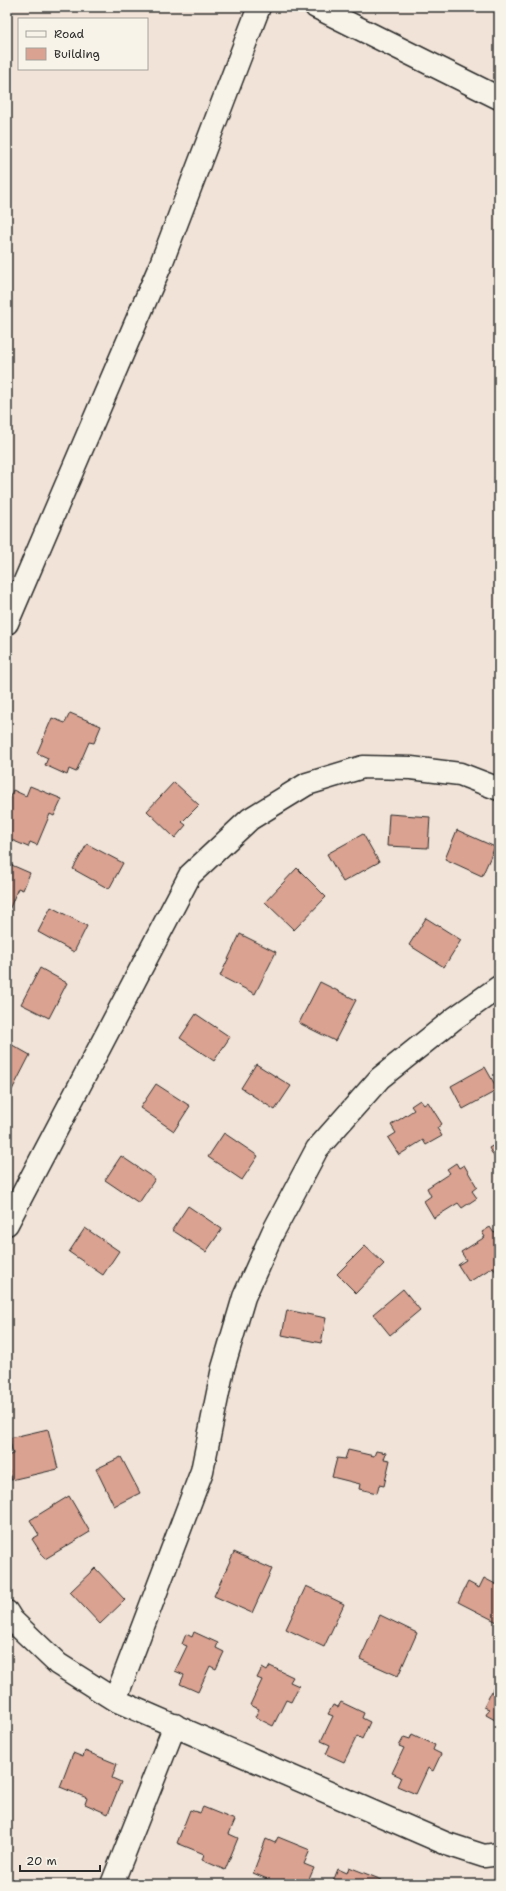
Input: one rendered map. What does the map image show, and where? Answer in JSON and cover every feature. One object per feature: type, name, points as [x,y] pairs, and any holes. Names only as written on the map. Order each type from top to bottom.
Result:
[{"type":"street","points":[[7,623],[161,264],[259,7]]},
{"type":"street","points":[[316,7],[499,98]]},
{"type":"street","points":[[7,1224],[190,875],[250,819],[307,784],[363,767],[411,768],[460,774],[499,789]]},
{"type":"street","points":[[115,1700],[202,1471],[223,1368],[244,1297],[273,1232],[317,1149],[380,1078],[455,1018],[499,987]]},
{"type":"street","points":[[7,1612],[12,1620],[58,1664],[115,1700],[447,1844],[484,1856],[499,1854]]},
{"type":"street","points":[[112,1884],[175,1725]]},
{"type":"building","points":[[70,713],[101,726],[94,743],[89,742],[76,772],[69,769],[67,775],[45,765],[48,758],[37,753],[52,718],[65,723]]},
{"type":"building","points":[[174,782],[199,805],[182,822],[186,825],[175,838],[147,811]]},
{"type":"building","points":[[30,786],[62,799],[54,816],[50,814],[37,845],[30,842],[28,847],[7,838],[9,830],[7,830],[7,804],[13,790],[26,796]]},
{"type":"building","points":[[389,814],[430,817],[428,848],[387,846]]},
{"type":"building","points":[[457,830],[495,847],[482,876],[445,859]]},
{"type":"building","points":[[363,834],[379,862],[343,882],[327,854]]},
{"type":"building","points":[[87,844],[123,863],[109,889],[73,869]]},
{"type":"building","points":[[7,863],[30,873],[23,890],[18,888],[7,915]]},
{"type":"building","points":[[297,868],[326,897],[294,930],[265,902]]},
{"type":"building","points":[[51,907],[87,926],[74,952],[38,932]]},
{"type":"building","points":[[426,918],[461,940],[444,967],[409,945]]},
{"type":"building","points":[[240,934],[276,952],[255,994],[220,976]]},
{"type":"building","points":[[40,968],[67,983],[49,1018],[21,1004]]},
{"type":"building","points":[[320,982],[356,1000],[335,1041],[299,1023]]},
{"type":"building","points":[[196,1014],[230,1037],[214,1061],[180,1038]]},
{"type":"building","points":[[7,1042],[30,1055],[12,1090],[7,1087]]},
{"type":"building","points":[[256,1064],[291,1086],[275,1110],[241,1088]]},
{"type":"building","points":[[485,1067],[498,1090],[463,1109],[451,1086]]},
{"type":"building","points":[[156,1084],[190,1106],[174,1131],[140,1108]]},
{"type":"building","points":[[420,1100],[424,1105],[428,1102],[442,1124],[437,1128],[442,1136],[426,1145],[423,1140],[399,1155],[388,1138],[396,1133],[391,1125],[414,1110],[411,1106]]},
{"type":"building","points":[[224,1133],[258,1156],[242,1180],[208,1157]]},
{"type":"building","points":[[499,1142],[499,1165],[489,1148]]},
{"type":"building","points":[[121,1156],[155,1179],[139,1203],[105,1180]]},
{"type":"building","points":[[456,1163],[459,1168],[464,1165],[477,1187],[472,1191],[477,1198],[462,1208],[458,1203],[434,1218],[424,1201],[431,1196],[427,1188],[450,1173],[447,1169]]},
{"type":"building","points":[[188,1206],[222,1229],[206,1252],[172,1230]]},
{"type":"building","points":[[490,1227],[494,1233],[499,1230],[499,1270],[496,1272],[493,1267],[469,1282],[458,1265],[466,1260],[461,1252],[485,1237],[482,1232]]},
{"type":"building","points":[[85,1228],[119,1251],[103,1275],[69,1252]]},
{"type":"building","points":[[365,1246],[384,1264],[356,1293],[337,1274]]},
{"type":"building","points":[[403,1289],[420,1310],[390,1335],[373,1314]]},
{"type":"building","points":[[287,1310],[326,1318],[321,1343],[282,1335]]},
{"type":"building","points":[[48,1429],[58,1469],[11,1480],[7,1456],[13,1454],[9,1438]]},
{"type":"building","points":[[348,1450],[374,1456],[376,1451],[386,1453],[384,1459],[390,1460],[384,1486],[379,1485],[377,1493],[359,1489],[360,1484],[332,1477],[337,1458],[345,1459]]},
{"type":"building","points":[[121,1457],[140,1493],[114,1506],[96,1469]]},
{"type":"building","points":[[69,1496],[90,1532],[45,1559],[32,1539],[39,1535],[30,1520]]},
{"type":"building","points":[[234,1552],[272,1569],[252,1613],[214,1596]]},
{"type":"building","points":[[95,1568],[125,1600],[100,1624],[70,1592]]},
{"type":"building","points":[[484,1578],[499,1586],[499,1623],[458,1602],[468,1582],[479,1588]]},
{"type":"building","points":[[306,1586],[344,1604],[324,1647],[286,1629]]},
{"type":"building","points":[[380,1615],[417,1633],[398,1676],[360,1659]]},
{"type":"building","points":[[194,1632],[218,1643],[216,1648],[224,1652],[216,1669],[210,1666],[198,1692],[180,1684],[184,1675],[175,1671],[187,1646],[182,1644],[186,1634],[192,1637]]},
{"type":"building","points":[[270,1666],[293,1677],[290,1682],[299,1686],[291,1702],[286,1700],[273,1726],[255,1717],[259,1709],[250,1705],[262,1680],[257,1678],[262,1668],[267,1671]]},
{"type":"building","points":[[496,1683],[499,1685],[499,1716],[498,1715],[495,1720],[486,1715],[489,1709],[484,1707]]},
{"type":"building","points":[[341,1702],[364,1713],[362,1718],[370,1722],[362,1739],[357,1736],[344,1762],[326,1754],[330,1745],[321,1741],[333,1716],[328,1714],[333,1705],[338,1707]]},
{"type":"building","points":[[412,1734],[435,1745],[433,1750],[441,1754],[433,1771],[428,1768],[416,1794],[397,1786],[401,1777],[392,1773],[404,1748],[399,1746],[404,1737],[410,1739]]},
{"type":"building","points":[[85,1751],[117,1764],[112,1778],[121,1782],[108,1814],[85,1804],[87,1798],[60,1787],[73,1753],[83,1757]]},
{"type":"building","points":[[203,1807],[235,1820],[229,1834],[238,1838],[225,1870],[202,1860],[204,1854],[177,1843],[190,1810],[200,1813]]},
{"type":"building","points":[[278,1837],[310,1850],[304,1864],[314,1868],[307,1884],[279,1884],[253,1873],[266,1839],[275,1843]]},
{"type":"building","points":[[349,1867],[382,1880],[380,1884],[332,1884],[338,1869],[347,1873]]}]
